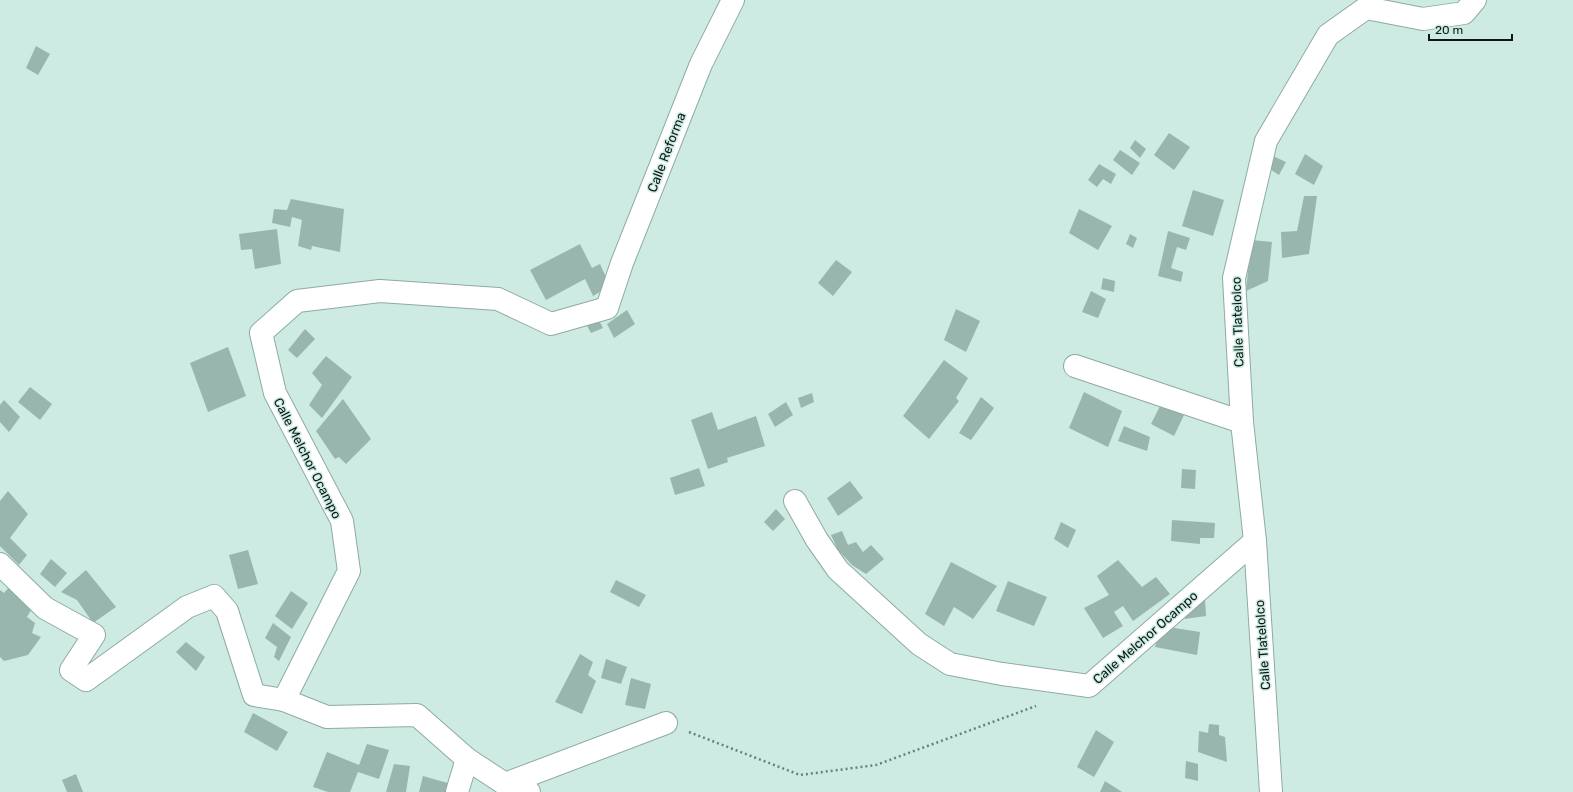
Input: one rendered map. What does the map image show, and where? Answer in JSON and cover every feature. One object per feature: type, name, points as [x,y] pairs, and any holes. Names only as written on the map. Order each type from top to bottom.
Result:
[{"type":"street","name":"Calle Reforma","points":[[607,308],[622,263],[701,64],[733,0]]},
{"type":"street","name":"Calle Tlatelolco","points":[[1271,792],[1255,541],[1242,422],[1234,278],[1266,141],[1328,35],[1366,8],[1423,19],[1464,13],[1475,0]]},
{"type":"street","name":"Calle Melchor Ocampo","points":[[284,700],[349,571],[342,521],[275,393],[261,333],[297,301],[380,291],[498,299],[551,324],[607,308]]},
{"type":"street","points":[[1076,366],[1242,422]]},
{"type":"street","name":"Calle Melchor Ocampo","points":[[795,500],[817,540],[838,570],[919,644],[950,664],[1002,674],[1089,686],[1255,541]]},
{"type":"street","points":[[0,564],[45,608],[94,635],[71,670],[86,680],[187,607],[214,596],[227,611],[254,695],[284,700],[328,717],[417,715],[467,759],[505,784],[529,792]]},
{"type":"street","points":[[505,784],[666,723]]},
{"type":"street","points":[[457,792],[467,759]]},
{"type":"path","points":[[666,723],[800,775],[876,766],[1038,705]]},
{"type":"building","points":[[36,46],[50,54],[38,75],[26,68]]},
{"type":"building","points":[[1169,133],[1190,147],[1174,170],[1154,155]]},
{"type":"building","points":[[1135,140],[1146,149],[1140,158],[1130,148]]},
{"type":"building","points":[[1120,150],[1140,163],[1132,175],[1113,160]]},
{"type":"building","points":[[1305,154],[1323,166],[1314,185],[1295,174]]},
{"type":"building","points":[[1273,156],[1286,162],[1279,175],[1268,168]]},
{"type":"building","points":[[1099,164],[1116,174],[1111,184],[1103,179],[1097,187],[1088,180]]},
{"type":"building","points":[[1193,190],[1224,200],[1213,236],[1182,226]]},
{"type":"building","points":[[1304,196],[1317,196],[1309,254],[1282,258],[1281,232],[1297,231]]},
{"type":"building","points":[[291,199],[344,209],[340,252],[312,246],[311,250],[298,246],[302,220],[292,217],[290,227],[272,223],[274,209],[287,210]]},
{"type":"building","points":[[1079,209],[1112,226],[1098,250],[1069,233]]},
{"type":"building","points":[[277,229],[281,264],[255,269],[252,249],[241,250],[239,234]]},
{"type":"building","points":[[1168,231],[1190,238],[1186,250],[1177,247],[1171,268],[1183,272],[1181,282],[1158,276]]},
{"type":"building","points":[[1130,234],[1137,238],[1133,248],[1126,244]]},
{"type":"building","points":[[1251,240],[1272,242],[1268,281],[1246,291]]},
{"type":"building","points":[[580,244],[592,268],[600,264],[610,286],[593,296],[585,279],[546,300],[530,270]]},
{"type":"building","points":[[836,260],[852,272],[833,296],[818,283]]},
{"type":"building","points":[[1103,278],[1115,281],[1114,292],[1101,289]]},
{"type":"building","points":[[1091,291],[1106,299],[1098,318],[1082,312]]},
{"type":"building","points":[[956,309],[980,321],[966,352],[944,340]]},
{"type":"building","points":[[627,310],[635,324],[614,338],[607,324]]},
{"type":"building","points":[[596,315],[603,328],[591,333],[584,320]]},
{"type":"building","points":[[305,329],[315,339],[297,358],[288,350]]},
{"type":"building","points":[[228,347],[246,396],[208,412],[190,363]]},
{"type":"building","points":[[326,356],[352,377],[322,418],[309,405],[322,385],[312,373]]},
{"type":"building","points":[[944,360],[968,378],[956,398],[959,401],[929,439],[903,416]]},
{"type":"building","points":[[30,387],[52,404],[40,420],[18,402]]},
{"type":"building","points":[[1084,392],[1122,411],[1108,447],[1069,428]]},
{"type":"building","points":[[812,393],[814,402],[801,408],[798,398]]},
{"type":"building","points":[[981,397],[994,408],[971,440],[959,433]]},
{"type":"building","points":[[343,399],[371,439],[346,464],[339,457],[335,459],[316,431]]},
{"type":"building","points":[[4,400],[20,417],[9,432],[0,422],[0,405]]},
{"type":"building","points":[[786,402],[793,415],[775,427],[768,414]]},
{"type":"building","points":[[1161,404],[1185,413],[1174,436],[1151,424]]},
{"type":"building","points":[[712,412],[718,430],[756,416],[765,446],[727,458],[728,462],[708,469],[691,420]]},
{"type":"building","points":[[1124,426],[1150,437],[1147,451],[1118,441]]},
{"type":"building","points":[[699,468],[705,486],[675,495],[670,478]]},
{"type":"building","points":[[1182,469],[1196,470],[1195,489],[1181,488]]},
{"type":"building","points":[[850,481],[863,498],[838,516],[827,498]]},
{"type":"building","points":[[8,491],[28,514],[10,538],[27,555],[19,565],[0,546],[0,501]]},
{"type":"building","points":[[776,509],[785,519],[773,531],[764,522]]},
{"type":"building","points":[[1172,520],[1215,523],[1214,538],[1200,538],[1200,544],[1171,541]]},
{"type":"building","points":[[1061,522],[1076,530],[1068,548],[1054,539]]},
{"type":"building","points":[[842,531],[848,545],[856,542],[863,552],[871,545],[884,559],[866,574],[852,565],[838,550],[831,535]]},
{"type":"building","points":[[248,550],[258,584],[238,589],[229,555]]},
{"type":"building","points":[[51,559],[67,573],[55,587],[40,574]]},
{"type":"building","points":[[1118,560],[1142,587],[1156,577],[1170,594],[1133,621],[1123,606],[1114,612],[1123,626],[1103,638],[1084,608],[1109,595],[1097,576]]},
{"type":"building","points":[[951,562],[997,586],[973,619],[954,607],[944,626],[925,614]]},
{"type":"building","points":[[86,570],[116,607],[93,623],[77,600],[61,592]]},
{"type":"building","points":[[616,580],[646,595],[639,607],[610,592]]},
{"type":"building","points":[[1008,581],[1047,597],[1034,626],[996,611]]},
{"type":"building","points":[[10,586],[34,605],[27,617],[35,623],[32,633],[41,637],[28,655],[4,661],[0,657],[0,590],[4,593]]},
{"type":"building","points":[[291,591],[308,603],[292,629],[275,616]]},
{"type":"building","points":[[1205,598],[1206,616],[1185,619],[1185,607]]},
{"type":"building","points":[[273,623],[291,637],[279,661],[274,657],[277,647],[265,638]]},
{"type":"building","points":[[1162,626],[1200,632],[1197,655],[1155,647]]},
{"type":"building","points":[[186,642],[205,657],[196,671],[176,652]]},
{"type":"building","points":[[580,654],[593,662],[588,675],[596,681],[582,714],[555,702]]},
{"type":"building","points":[[606,659],[627,667],[621,684],[601,678]]},
{"type":"building","points":[[631,678],[651,684],[645,709],[625,705]]},
{"type":"building","points":[[253,713],[288,732],[277,751],[244,732]]},
{"type":"building","points":[[1209,724],[1219,725],[1219,735],[1225,737],[1227,762],[1198,752],[1199,731],[1208,733]]},
{"type":"building","points":[[1096,730],[1114,742],[1094,777],[1077,767]]},
{"type":"building","points":[[367,744],[389,750],[379,779],[358,772],[350,792],[328,792],[313,787],[327,752],[359,765]]},
{"type":"building","points":[[1186,761],[1198,764],[1198,781],[1185,778]]},
{"type":"building","points":[[394,764],[410,766],[406,792],[386,792]]},
{"type":"building","points":[[76,774],[83,792],[67,792],[62,780]]},
{"type":"building","points":[[423,776],[451,784],[448,792],[419,792]]},
{"type":"building","points":[[1105,781],[1122,792],[1100,792]]}]
